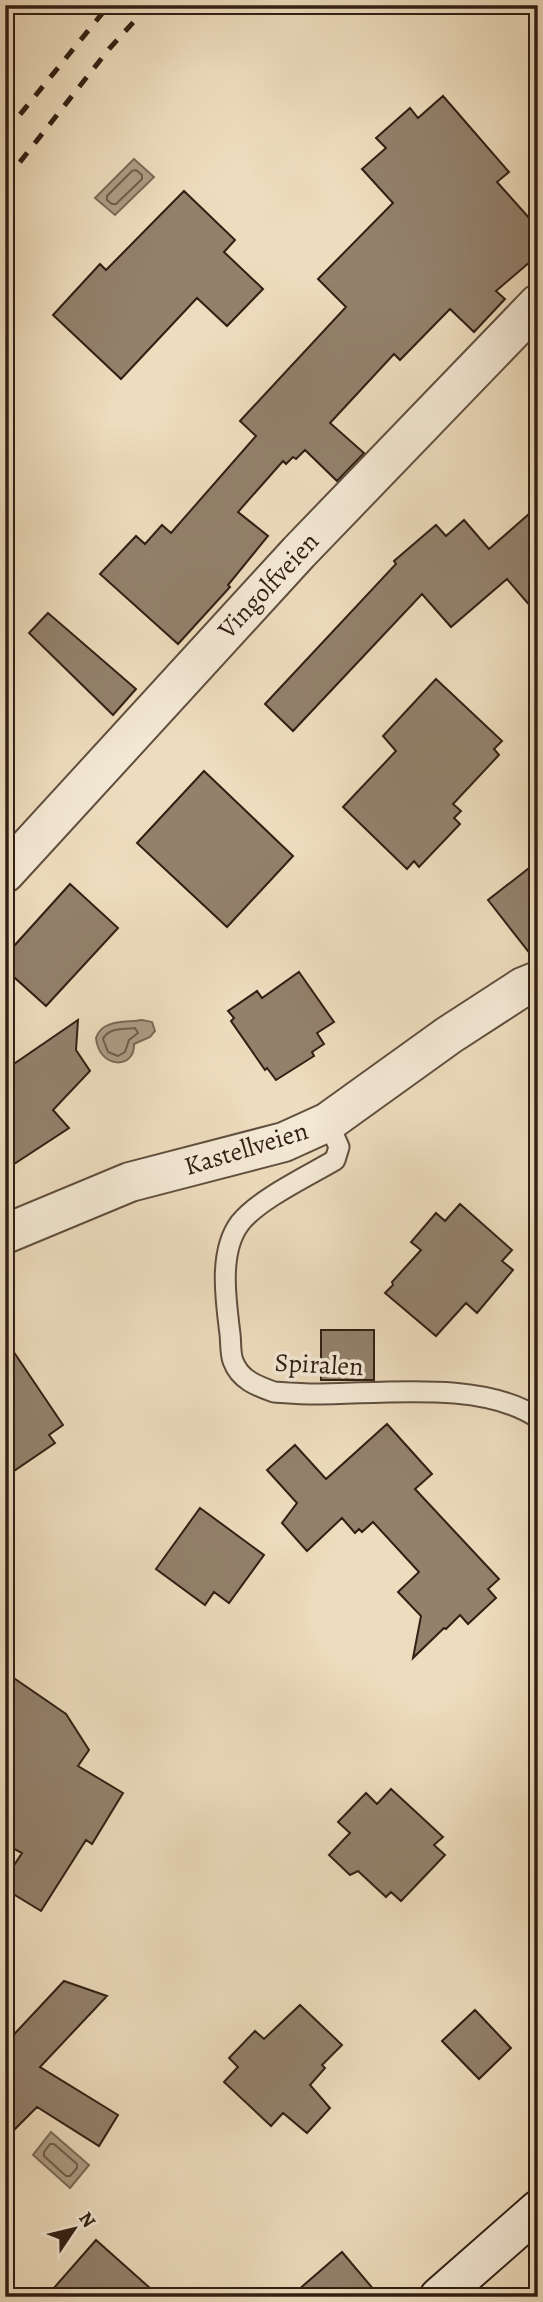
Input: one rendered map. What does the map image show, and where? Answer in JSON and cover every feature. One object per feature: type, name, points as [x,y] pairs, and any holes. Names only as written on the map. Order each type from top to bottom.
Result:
[{"type":"street","name":"Vingolfveien","points":[[5,873],[299,552],[538,304]]},
{"type":"street","name":"Kastellveien","points":[[5,1234],[130,1182],[284,1142],[328,1122],[449,1035],[523,987],[538,981]]},
{"type":"street","points":[[439,2297],[538,2210]]},
{"type":"lane","name":"Spiralen","points":[[328,1122],[339,1147],[335,1160],[259,1206],[239,1224],[231,1245],[224,1279],[233,1361],[240,1373],[250,1383],[274,1392],[486,1396],[524,1408],[538,1418]]},
{"type":"water","points":[[134,159],[154,177],[115,215],[95,198]]},
{"type":"water","points":[[142,1020],[152,1022],[155,1031],[150,1037],[134,1044],[129,1058],[116,1062],[103,1056],[96,1038],[103,1028],[115,1023]]},
{"type":"water","points":[[51,2132],[89,2165],[70,2188],[33,2155]]},
{"type":"building","points":[[443,96],[509,172],[497,182],[538,228],[538,255],[496,291],[505,299],[474,332],[450,309],[400,360],[394,354],[330,423],[364,453],[337,481],[305,450],[286,464],[283,461],[238,512],[268,536],[228,585],[230,587],[178,644],[100,574],[136,536],[145,544],[162,525],[171,533],[256,436],[240,421],[346,307],[318,279],[393,203],[362,169],[386,148],[376,138],[410,108],[418,118]]},
{"type":"building","points":[[184,191],[235,240],[224,252],[263,289],[227,326],[197,298],[121,379],[53,315],[100,264],[106,270]]},
{"type":"building","points":[[538,506],[538,615],[507,579],[451,627],[422,594],[293,731],[265,704],[396,564],[394,561],[436,525],[446,536],[464,520],[489,549]]},
{"type":"building","points":[[48,613],[136,689],[113,715],[29,633]]},
{"type":"building","points":[[436,679],[502,741],[494,749],[499,755],[453,804],[461,811],[454,818],[460,824],[419,867],[414,861],[407,869],[343,807],[396,751],[383,736]]},
{"type":"building","points":[[204,771],[293,856],[227,927],[137,843]]},
{"type":"building","points":[[538,861],[538,960],[535,960],[488,900]]},
{"type":"building","points":[[70,884],[118,928],[46,1006],[5,969],[5,956]]},
{"type":"building","points":[[299,972],[334,1022],[317,1033],[324,1044],[312,1052],[314,1056],[276,1080],[267,1068],[265,1070],[231,1021],[234,1018],[228,1011],[257,991],[262,998]]},
{"type":"building","points":[[78,1020],[76,1050],[90,1071],[53,1110],[69,1128],[5,1170],[5,1070]]},
{"type":"building","points":[[460,1204],[512,1250],[502,1261],[513,1270],[477,1313],[466,1303],[436,1336],[385,1293],[421,1250],[411,1242],[436,1213],[445,1221]]},
{"type":"building","points":[[321,1330],[374,1330],[374,1380],[321,1380]]},
{"type":"building","points":[[5,1339],[63,1425],[49,1435],[55,1443],[5,1477]]},
{"type":"building","points":[[387,1424],[432,1474],[415,1489],[499,1579],[488,1589],[496,1598],[468,1624],[460,1615],[413,1658],[421,1616],[398,1592],[419,1572],[373,1522],[362,1532],[359,1529],[355,1533],[342,1518],[307,1551],[282,1523],[297,1503],[267,1470],[295,1445],[326,1479]]},
{"type":"building","points":[[200,1508],[264,1555],[229,1603],[214,1592],[205,1605],[156,1569]]},
{"type":"building","points":[[5,1672],[66,1714],[89,1750],[78,1766],[123,1793],[92,1844],[86,1840],[41,1911],[5,1889],[5,1879],[22,1853],[5,1844]]},
{"type":"building","points":[[391,1789],[443,1837],[434,1845],[445,1855],[401,1901],[391,1892],[386,1897],[358,1871],[350,1875],[329,1855],[350,1833],[338,1822],[366,1793],[377,1804]]},
{"type":"building","points":[[64,1981],[107,1996],[40,2067],[118,2115],[99,2146],[37,2107],[5,2139],[5,2044]]},
{"type":"building","points":[[300,2005],[342,2045],[322,2065],[325,2068],[310,2085],[330,2108],[307,2133],[283,2113],[271,2126],[224,2082],[238,2067],[229,2058],[255,2031],[264,2039]]},
{"type":"building","points":[[475,2010],[511,2048],[479,2079],[442,2041]]},
{"type":"building","points":[[96,2240],[160,2297],[46,2297]]},
{"type":"building","points":[[342,2252],[380,2297],[290,2297]]},
{"type":"railway","points":[[5,133],[109,5]]},
{"type":"railway","points":[[5,181],[109,49],[149,5]]}]
